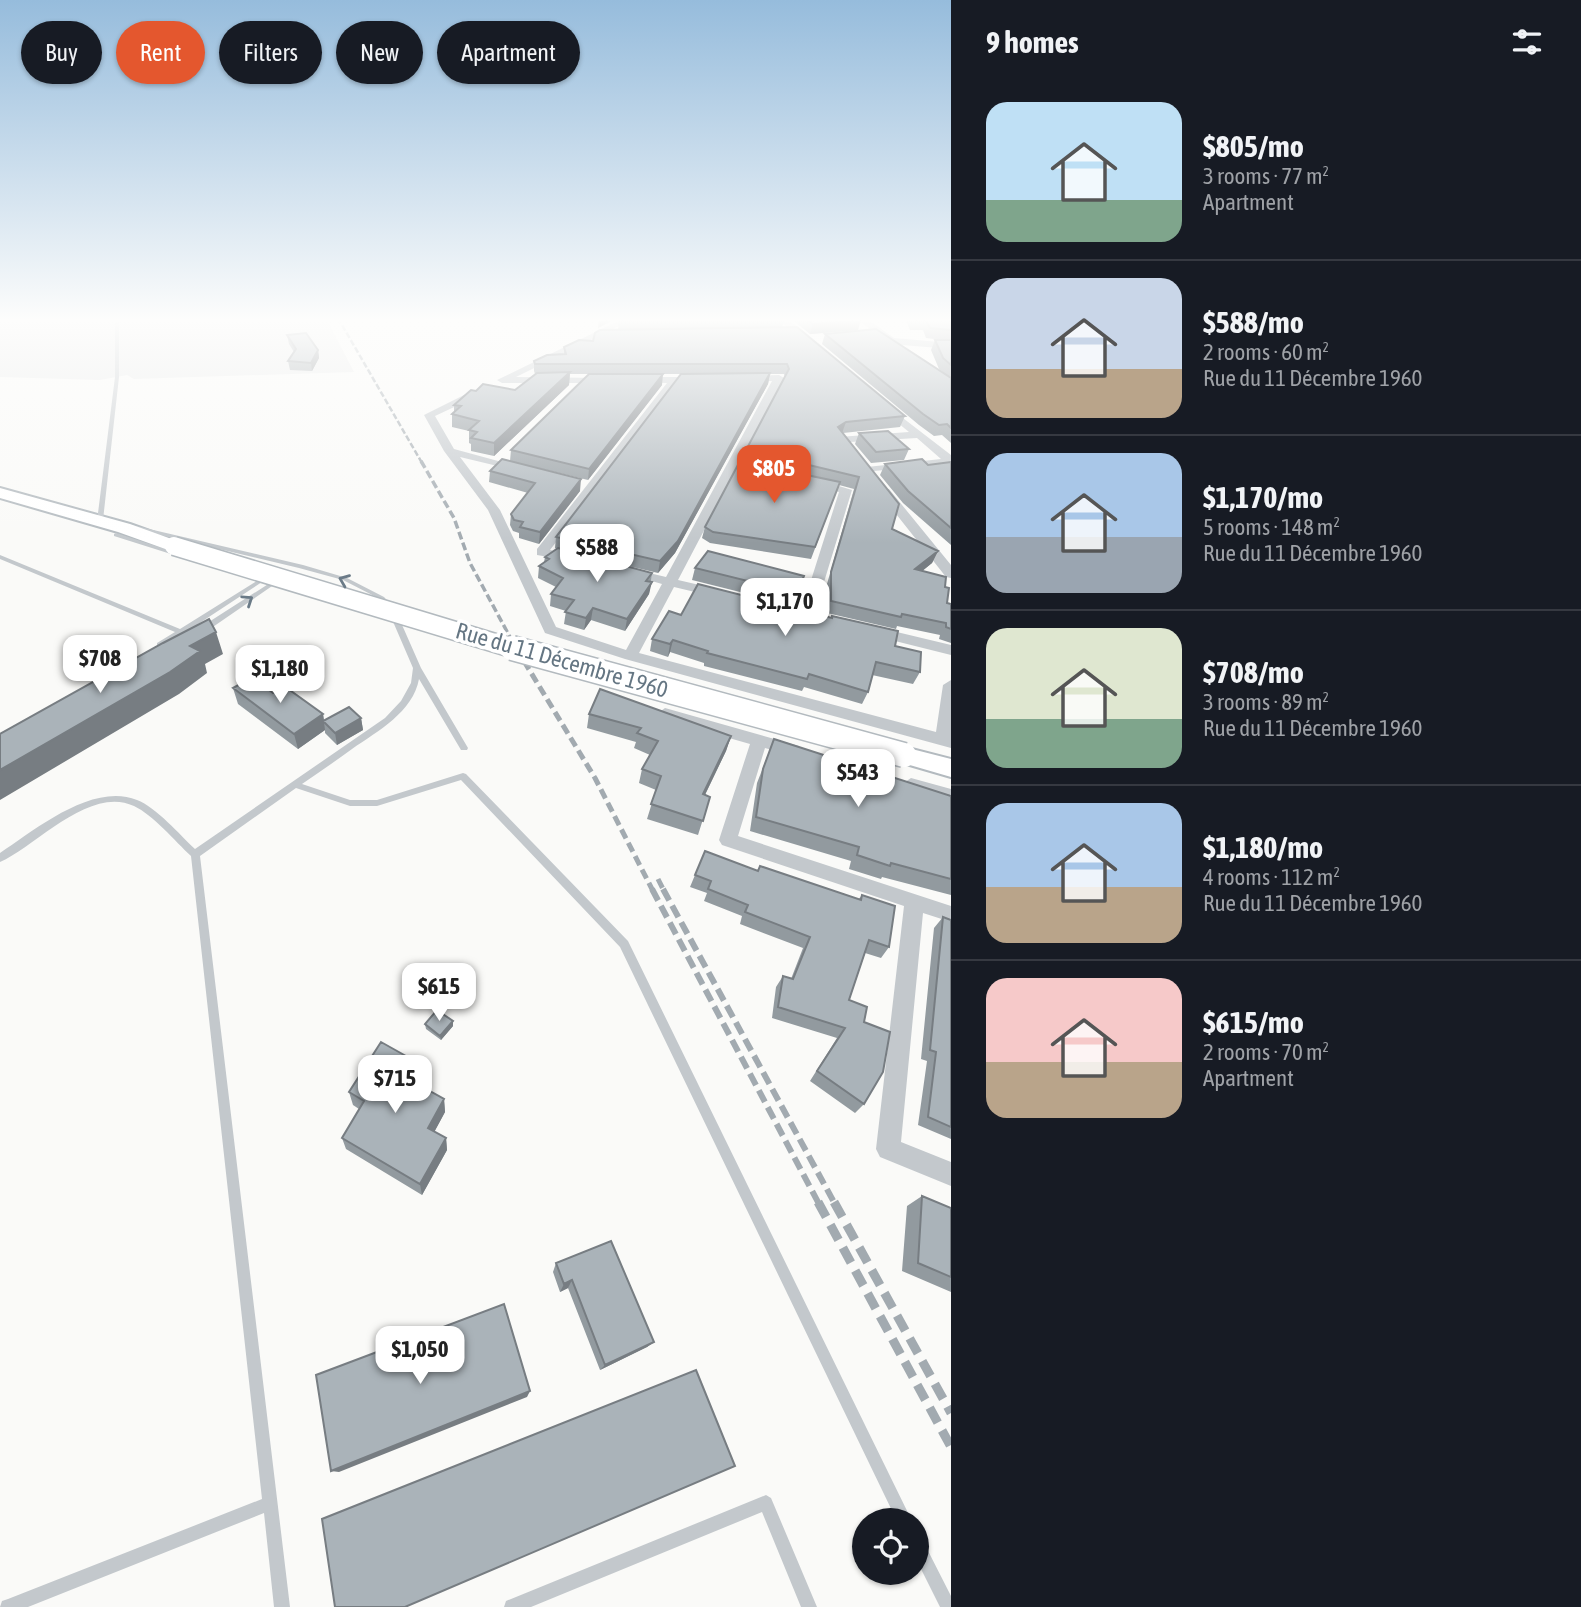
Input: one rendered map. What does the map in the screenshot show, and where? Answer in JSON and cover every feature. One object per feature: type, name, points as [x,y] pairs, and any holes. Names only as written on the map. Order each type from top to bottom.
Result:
[{"type":"main road","name":"Rue du 11 Décembre 1960","points":[[0,493],[522,651],[951,768]]},
{"type":"main road","name":"Rue du 11 Décembre 1960","points":[[0,500],[116,535],[174,546]]},
{"type":"street","points":[[475,393],[429,415],[450,451],[494,510],[550,630],[630,656],[947,741],[951,685]]},
{"type":"street","points":[[593,564],[542,552],[585,485],[663,393]]},
{"type":"street","points":[[630,656],[737,467],[772,393]]},
{"type":"street","points":[[867,470],[951,461],[878,401]]},
{"type":"street","points":[[919,435],[842,439],[951,574]]},
{"type":"street","points":[[450,451],[537,473]]},
{"type":"street","points":[[496,463],[506,454]]},
{"type":"street","points":[[807,482],[846,490],[807,615]]},
{"type":"street","points":[[619,570],[732,597]]},
{"type":"street","points":[[859,628],[951,650]]},
{"type":"street","points":[[643,708],[810,755]]},
{"type":"street","points":[[759,740],[728,840],[951,914]]},
{"type":"street","points":[[900,781],[951,796]]},
{"type":"street","points":[[914,902],[888,1149],[951,1174]]},
{"type":"lane","points":[[115,393],[100,522],[156,531],[345,579],[382,598],[396,620],[417,668],[464,748]]},
{"type":"lane","points":[[116,535],[396,620]]},
{"type":"lane","points":[[0,557],[192,637]]},
{"type":"lane","points":[[145,653],[262,580]]},
{"type":"lane","points":[[156,657],[192,637],[274,583]]},
{"type":"lane","points":[[195,854],[388,720],[410,693],[415,683],[417,668]]},
{"type":"lane","points":[[296,785],[350,803],[377,803],[463,776],[624,944],[899,1508]]},
{"type":"lane","points":[[0,858],[79,807],[112,798],[135,802],[195,854],[282,1607]]},
{"type":"lane","points":[[8,1607],[270,1503]]},
{"type":"lane","points":[[512,1607],[766,1503],[809,1607]]},
{"type":"lane","points":[[929,1569],[947,1607]]},
{"type":"building","points":[[468,393],[548,393],[494,443],[471,438],[477,432],[469,430],[479,421],[452,414],[461,406],[454,405]]},
{"type":"building","points":[[570,393],[648,393],[589,469],[511,450]]},
{"type":"building","points":[[666,393],[759,393],[678,541],[660,561],[556,537]]},
{"type":"building","points":[[776,393],[877,393],[905,416],[846,422],[838,427],[899,504],[892,529],[938,551],[915,569],[946,577],[945,587],[949,588],[947,603],[951,604],[951,629],[946,627],[946,623],[902,614],[901,617],[831,601],[831,572],[859,477],[746,450]]},
{"type":"building","points":[[897,393],[951,393],[951,428],[947,424],[939,425]]},
{"type":"building","points":[[888,431],[909,449],[876,452],[859,433]]},
{"type":"building","points":[[502,459],[581,479],[540,532],[520,527],[523,522],[514,520],[511,514],[535,483],[490,471]]},
{"type":"building","points":[[922,459],[928,465],[951,462],[951,528],[908,491],[885,464]]},
{"type":"building","points":[[740,461],[840,482],[815,547],[713,532],[705,527]]},
{"type":"building","points":[[558,548],[652,573],[646,581],[652,582],[627,619],[593,608],[586,618],[565,612],[574,600],[551,594],[563,578],[539,566],[549,559],[545,557]]},
{"type":"building","points":[[708,551],[804,576],[797,593],[695,568]]},
{"type":"building","points":[[698,584],[832,618],[898,631],[895,646],[921,652],[920,672],[876,662],[868,692],[809,674],[807,679],[707,653],[708,651],[673,640],[670,644],[652,639],[669,611],[681,615]]},
{"type":"building","points":[[209,619],[216,632],[190,646],[200,651],[170,672],[0,770],[0,734]]},
{"type":"building","points":[[253,677],[273,693],[284,686],[323,714],[294,734],[233,688]]},
{"type":"building","points":[[600,689],[731,736],[703,794],[710,797],[703,821],[651,804],[661,776],[642,769],[658,741],[637,733],[641,728],[589,714]]},
{"type":"building","points":[[349,707],[361,718],[335,733],[323,721]]},
{"type":"building","points":[[774,739],[951,796],[951,879],[891,863],[890,866],[857,855],[859,847],[756,817],[763,769]]},
{"type":"building","points":[[705,851],[758,871],[760,866],[861,900],[862,895],[895,906],[889,947],[869,940],[849,1000],[867,1007],[864,1022],[890,1032],[883,1072],[864,1104],[817,1071],[845,1028],[778,1007],[783,976],[793,979],[810,937],[745,912],[748,905],[708,889],[711,881],[695,875]]},
{"type":"building","points":[[943,917],[951,920],[951,1127],[928,1117],[936,1052],[930,1050]]},
{"type":"building","points":[[437,1010],[453,1021],[440,1036],[425,1024]]},
{"type":"building","points":[[381,1042],[422,1065],[412,1081],[444,1099],[428,1128],[446,1138],[420,1184],[342,1138],[364,1101],[349,1092]]},
{"type":"building","points":[[922,1196],[951,1208],[951,1277],[918,1263]]},
{"type":"building","points":[[611,1241],[654,1342],[605,1365],[572,1280],[564,1284],[556,1263]]},
{"type":"building","points":[[504,1304],[530,1391],[331,1471],[316,1375]]},
{"type":"building","points":[[696,1370],[735,1466],[405,1607],[335,1607],[322,1519]]},
{"type":"railway","points":[[381,393],[422,463]]},
{"type":"railway","points":[[421,461],[454,518],[470,563],[517,650]]},
{"type":"railway","points":[[516,648],[595,778],[653,891]]},
{"type":"railway","points":[[658,879],[663,889]]},
{"type":"railway","points":[[652,889],[819,1204]]},
{"type":"railway","points":[[663,889],[835,1204]]},
{"type":"railway","points":[[818,1202],[951,1447]]},
{"type":"railway","points":[[834,1202],[951,1413]]}]
